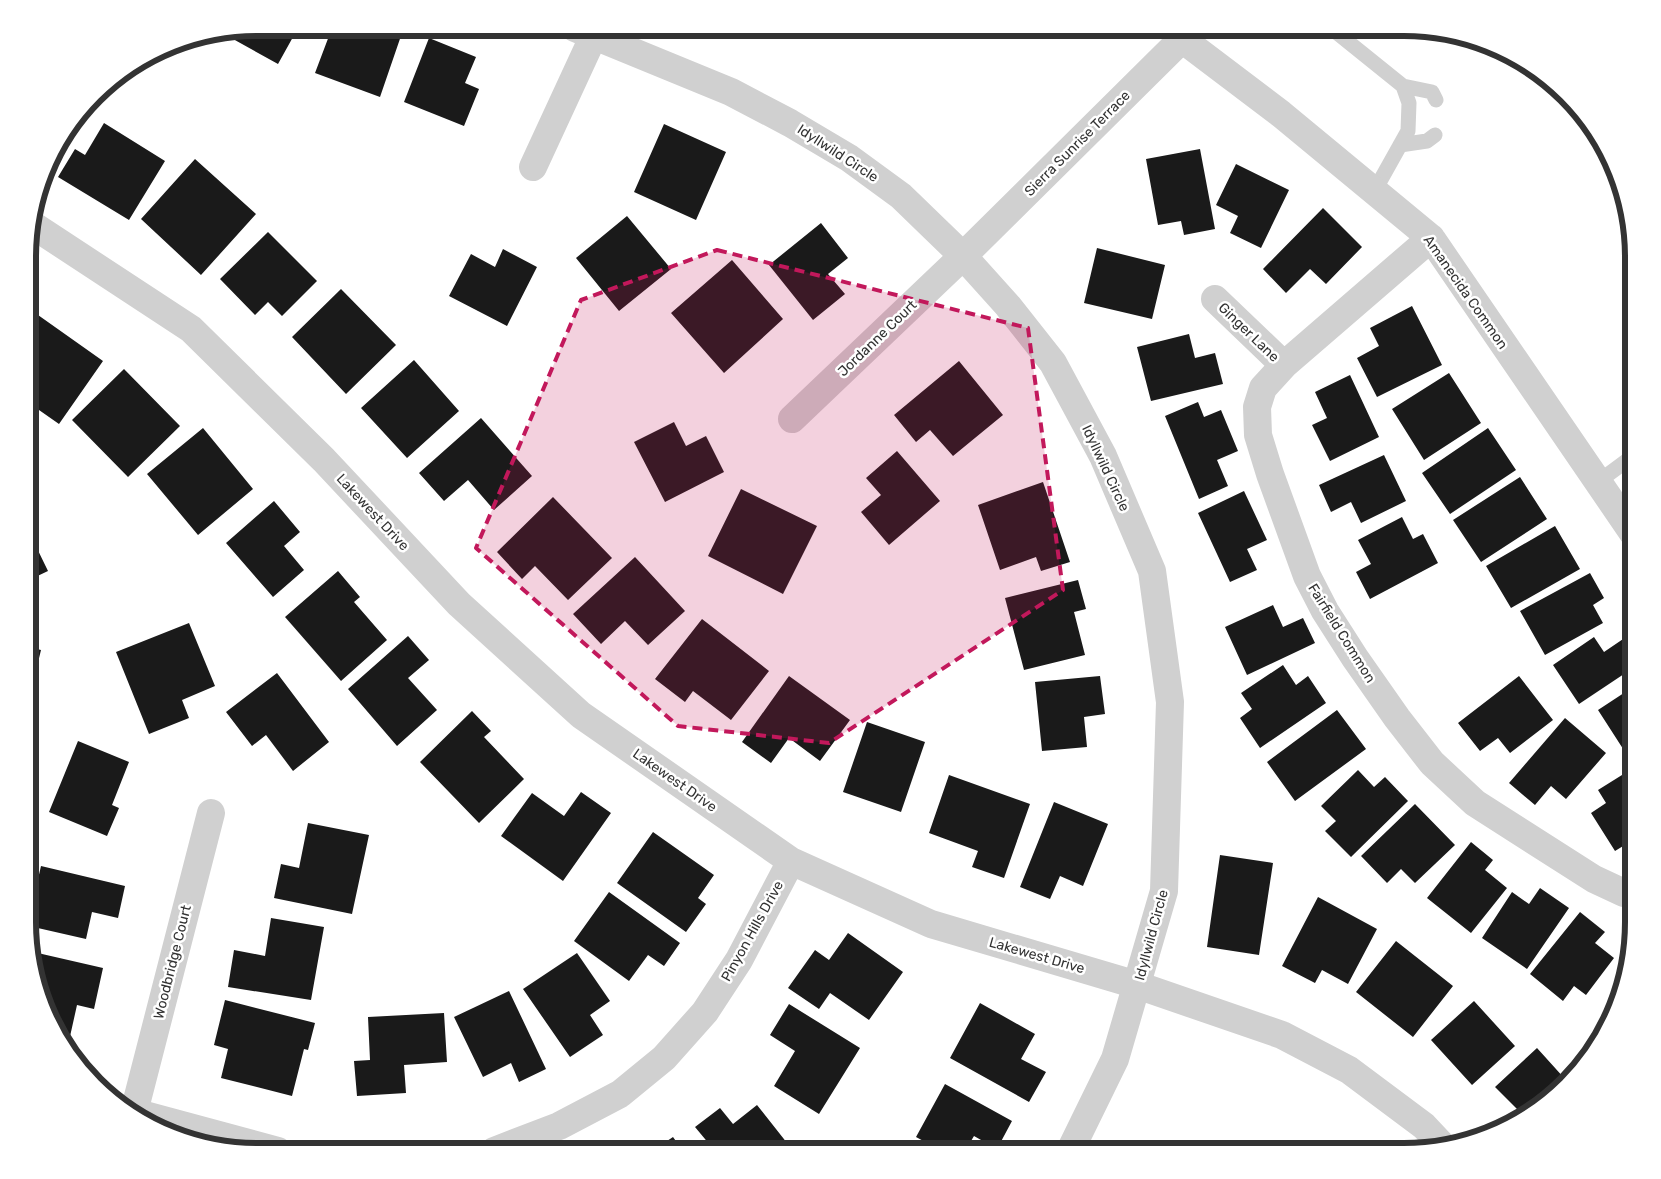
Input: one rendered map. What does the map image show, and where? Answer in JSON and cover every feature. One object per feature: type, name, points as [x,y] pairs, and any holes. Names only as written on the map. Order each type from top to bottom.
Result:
[{"type":"street","points":[[533,167],[587,36]]},
{"type":"street","name":"Idyllwild Circle","points":[[603,36],[731,92],[799,128],[849,158],[902,196],[963,256],[1008,306],[1053,363],[1103,456],[1152,570],[1170,702],[1164,891],[1115,1058],[1074,1143]]},
{"type":"street","name":"Sierra Sunrise Terrace","points":[[963,256],[1182,36]]},
{"type":"street","name":"Amanecida Common","points":[[1189,36],[1431,238],[1625,521]]},
{"type":"street","name":"Lakewest Drive","points":[[38,229],[191,329],[324,460],[459,604],[581,715],[791,861],[931,924],[1137,985],[1282,1035],[1349,1070],[1424,1126],[1437,1140]]},
{"type":"street","name":"Fairfield Common","points":[[1431,238],[1284,365],[1263,388],[1257,407],[1258,435],[1307,576],[1325,611],[1397,718],[1432,763],[1475,803],[1594,879],[1625,893]]},
{"type":"street","name":"Jordanne Court","points":[[792,419],[963,256]]},
{"type":"street","name":"Ginger Lane","points":[[1214,299],[1284,365]]},
{"type":"street","name":"Woodbridge Court","points":[[134,1104],[211,813]]},
{"type":"street","name":"Pinyon Hills Drive","points":[[515,1143],[559,1126],[620,1094],[664,1058],[705,1012],[739,960],[791,861]]},
{"type":"street","points":[[155,1117],[246,1142]]},
{"type":"lane","points":[[1341,36],[1403,86],[1432,92],[1436,100]]},
{"type":"lane","points":[[1375,190],[1408,131],[1409,103],[1403,86]]},
{"type":"lane","points":[[1400,145],[1427,142],[1435,135]]},
{"type":"lane","points":[[1598,482],[1625,462]]},
{"type":"highlighted area","points":[[717,250],[1028,328],[1063,590],[829,743],[678,726],[476,548],[581,300]]},
{"type":"building","points":[[294,36],[278,64],[231,38]]},
{"type":"building","points":[[329,36],[401,36],[380,97],[315,73]]},
{"type":"building","points":[[429,38],[476,57],[465,83],[479,89],[464,126],[404,102]]},
{"type":"building","points":[[104,123],[165,161],[129,220],[58,177],[75,149],[85,155]]},
{"type":"building","points":[[664,124],[726,152],[696,220],[634,192]]},
{"type":"building","points":[[1200,149],[1215,229],[1184,235],[1181,221],[1158,225],[1146,159]]},
{"type":"building","points":[[195,159],[256,214],[201,275],[141,219]]},
{"type":"building","points":[[1236,164],[1289,190],[1261,248],[1230,233],[1238,216],[1216,205]]},
{"type":"building","points":[[1323,208],[1362,247],[1326,284],[1310,269],[1286,293],[1263,269]]},
{"type":"building","points":[[627,216],[671,269],[619,311],[576,258]]},
{"type":"building","points":[[821,223],[848,258],[828,274],[845,294],[813,320],[769,265]]},
{"type":"building","points":[[268,232],[317,281],[282,316],[268,302],[255,315],[220,279]]},
{"type":"building","points":[[1097,248],[1165,265],[1152,319],[1084,303]]},
{"type":"building","points":[[503,249],[537,267],[507,326],[449,296],[471,254],[495,267]]},
{"type":"building","points":[[732,260],[783,319],[724,373],[671,313]]},
{"type":"building","points":[[341,289],[396,345],[346,394],[292,337]]},
{"type":"building","points":[[1412,306],[1442,365],[1377,397],[1357,358],[1379,346],[1370,328]]},
{"type":"building","points":[[38,315],[103,361],[59,424],[36,408],[36,317]]},
{"type":"building","points":[[1189,334],[1195,358],[1215,353],[1223,384],[1151,401],[1137,347]]},
{"type":"building","points":[[414,360],[459,411],[407,458],[361,408]]},
{"type":"building","points":[[959,361],[1003,415],[953,456],[930,430],[916,442],[894,415]]},
{"type":"building","points":[[124,369],[180,426],[128,477],[72,420]]},
{"type":"building","points":[[1449,373],[1481,423],[1424,460],[1392,409]]},
{"type":"building","points":[[1350,375],[1379,437],[1330,461],[1312,425],[1327,418],[1315,392]]},
{"type":"building","points":[[1198,402],[1204,417],[1221,410],[1238,451],[1217,460],[1228,486],[1199,499],[1165,416]]},
{"type":"building","points":[[481,418],[532,476],[494,510],[468,480],[444,501],[419,473]]},
{"type":"building","points":[[674,422],[686,446],[706,436],[724,472],[665,502],[634,442]]},
{"type":"building","points":[[203,428],[253,489],[198,535],[147,474]]},
{"type":"building","points":[[1488,428],[1516,470],[1450,514],[1422,473]]},
{"type":"building","points":[[897,451],[940,501],[889,545],[861,512],[881,495],[866,478]]},
{"type":"building","points":[[1384,455],[1406,501],[1361,523],[1351,502],[1331,512],[1319,485]]},
{"type":"building","points":[[1520,477],[1547,519],[1481,562],[1453,520]]},
{"type":"building","points":[[1043,482],[1070,562],[1041,571],[1036,557],[1000,570],[978,505]]},
{"type":"building","points":[[741,489],[817,526],[783,594],[708,556]]},
{"type":"building","points":[[1244,491],[1267,540],[1247,549],[1257,570],[1230,582],[1198,513]]},
{"type":"building","points":[[553,497],[612,558],[568,600],[535,566],[522,579],[497,552]]},
{"type":"building","points":[[274,501],[300,532],[284,546],[304,570],[273,597],[226,543]]},
{"type":"building","points":[[1402,517],[1413,539],[1423,534],[1438,563],[1370,599],[1356,572],[1371,564],[1358,540]]},
{"type":"building","points":[[1555,526],[1580,569],[1511,608],[1486,566]]},
{"type":"building","points":[[36,546],[48,571],[36,577]]},
{"type":"building","points":[[635,557],[685,611],[648,645],[625,621],[601,644],[573,614]]},
{"type":"building","points":[[338,571],[360,597],[354,602],[387,640],[341,681],[285,617]]},
{"type":"building","points":[[1590,573],[1604,598],[1593,605],[1603,623],[1545,655],[1520,611]]},
{"type":"building","points":[[1078,580],[1086,609],[1074,612],[1085,655],[1024,670],[1005,598]]},
{"type":"building","points":[[1273,605],[1283,627],[1303,618],[1315,643],[1247,675],[1225,627]]},
{"type":"building","points":[[702,619],[769,671],[731,720],[693,691],[685,702],[655,679]]},
{"type":"building","points":[[189,623],[215,686],[182,700],[189,718],[149,734],[116,652]]},
{"type":"building","points":[[408,636],[429,660],[408,678],[437,710],[397,746],[348,689]]},
{"type":"building","points":[[1594,637],[1604,652],[1625,638],[1625,673],[1579,704],[1553,665]]},
{"type":"building","points":[[36,649],[41,650],[36,670]]},
{"type":"building","points":[[1283,665],[1296,685],[1308,676],[1326,703],[1260,748],[1240,718],[1252,709],[1241,693]]},
{"type":"building","points":[[277,673],[329,742],[293,771],[266,735],[252,746],[226,712]]},
{"type":"building","points":[[789,676],[850,720],[820,761],[789,738],[771,763],[742,742]]},
{"type":"building","points":[[1100,676],[1105,714],[1084,717],[1087,747],[1042,751],[1035,682]]},
{"type":"building","points":[[1519,676],[1553,720],[1510,753],[1498,738],[1480,751],[1458,723]]},
{"type":"building","points":[[1625,692],[1625,752],[1598,710]]},
{"type":"building","points":[[1337,710],[1366,749],[1295,801],[1267,762]]},
{"type":"building","points":[[472,711],[491,731],[484,737],[524,779],[479,823],[420,762]]},
{"type":"building","points":[[1565,718],[1606,753],[1566,799],[1551,786],[1535,805],[1509,783]]},
{"type":"building","points":[[867,722],[925,742],[901,812],[843,792]]},
{"type":"building","points":[[78,741],[129,762],[112,805],[119,808],[107,836],[49,812]]},
{"type":"building","points":[[1358,770],[1374,787],[1385,777],[1408,801],[1351,857],[1325,831],[1336,821],[1321,806]]},
{"type":"building","points":[[1625,773],[1625,845],[1615,851],[1591,813],[1606,803],[1598,790]]},
{"type":"building","points":[[949,775],[1030,804],[1004,878],[972,867],[978,851],[929,833]]},
{"type":"building","points":[[581,792],[611,813],[563,881],[501,836],[532,793],[564,816]]},
{"type":"building","points":[[1054,802],[1108,824],[1083,886],[1060,876],[1050,899],[1020,887]]},
{"type":"building","points":[[1415,804],[1455,845],[1415,883],[1401,869],[1387,883],[1361,856]]},
{"type":"building","points":[[308,823],[369,835],[352,914],[274,898],[281,864],[299,868]]},
{"type":"building","points":[[653,832],[714,875],[698,898],[706,904],[686,932],[617,883]]},
{"type":"building","points":[[1471,842],[1493,860],[1485,870],[1507,888],[1471,933],[1427,898]]},
{"type":"building","points":[[1220,855],[1273,863],[1259,955],[1207,947]]},
{"type":"building","points":[[41,866],[125,886],[118,918],[92,912],[86,939],[36,928],[36,888]]},
{"type":"building","points":[[1540,888],[1569,908],[1527,969],[1482,938],[1512,892],[1529,904]]},
{"type":"building","points":[[609,892],[680,943],[664,966],[648,955],[629,981],[574,941]]},
{"type":"building","points":[[1318,897],[1377,929],[1348,984],[1322,970],[1315,983],[1282,966]]},
{"type":"building","points":[[1580,912],[1605,932],[1595,943],[1614,958],[1586,995],[1574,986],[1563,1001],[1530,974]]},
{"type":"building","points":[[271,918],[324,927],[311,1000],[228,987],[234,950],[265,956]]},
{"type":"building","points":[[848,933],[903,972],[869,1020],[830,993],[819,1009],[788,988],[815,950],[829,960]]},
{"type":"building","points":[[1396,941],[1453,986],[1413,1037],[1356,992]]},
{"type":"building","points":[[39,953],[103,968],[94,1009],[77,1005],[70,1038],[59,1019],[48,993]]},
{"type":"building","points":[[577,953],[610,1001],[590,1015],[603,1035],[570,1057],[523,989]]},
{"type":"building","points":[[509,991],[546,1069],[519,1082],[511,1063],[483,1077],[454,1017]]},
{"type":"building","points":[[225,1000],[315,1023],[308,1050],[304,1049],[292,1096],[221,1078],[228,1049],[214,1045]]},
{"type":"building","points":[[1474,1001],[1515,1046],[1472,1085],[1431,1040]]},
{"type":"building","points":[[980,1003],[1035,1034],[1021,1059],[1046,1072],[1029,1102],[950,1058]]},
{"type":"building","points":[[789,1004],[860,1048],[819,1114],[774,1086],[795,1051],[770,1035]]},
{"type":"building","points":[[444,1013],[447,1062],[404,1065],[406,1093],[357,1096],[354,1061],[370,1060],[368,1017]]},
{"type":"building","points":[[1537,1048],[1562,1076],[1538,1097],[1518,1110],[1495,1087]]},
{"type":"building","points":[[945,1084],[1012,1121],[1000,1143],[986,1143],[974,1136],[970,1143],[927,1143],[916,1137]]},
{"type":"building","points":[[757,1105],[787,1143],[708,1143],[695,1127],[720,1108],[733,1124]]},
{"type":"building","points":[[673,1137],[677,1143],[664,1143]]}]
